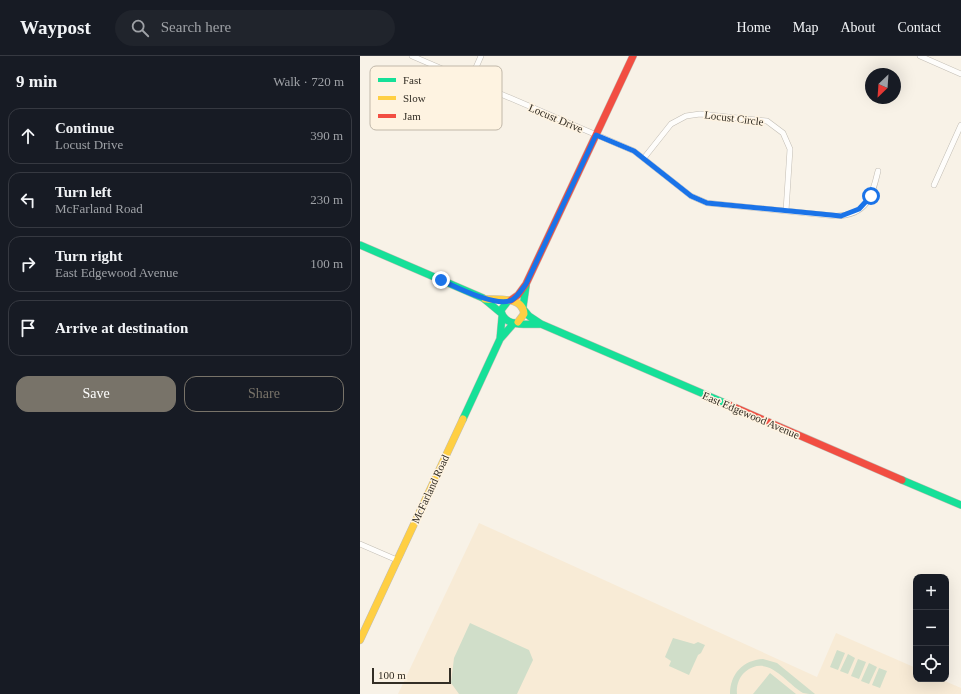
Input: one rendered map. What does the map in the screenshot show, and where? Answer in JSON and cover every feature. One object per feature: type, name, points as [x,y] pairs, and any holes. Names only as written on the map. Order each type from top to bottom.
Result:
[{"type":"main road","points":[[502,315],[503,306],[518,295],[526,284],[632,56]]},
{"type":"main road","name":"East Edgewood Avenue","points":[[360,245],[483,298],[517,301],[530,316],[541,324],[961,505]]},
{"type":"main road","points":[[516,323],[522,318],[526,284]]},
{"type":"main road","name":"East Edgewood Avenue","points":[[483,298],[502,315],[506,321],[541,324]]},
{"type":"main road","name":"McFarland Road","points":[[500,339],[502,315]]},
{"type":"main road","name":"McFarland Road","points":[[360,640],[500,339],[516,323]]},
{"type":"street","name":"Locust Drive","points":[[412,56],[436,66]]},
{"type":"street","points":[[476,66],[481,56]]},
{"type":"street","points":[[920,56],[961,74]]},
{"type":"street","name":"Locust Drive","points":[[502,94],[634,151],[691,196],[717,205],[836,216],[850,214],[861,208],[870,199],[878,171]]},
{"type":"street","name":"Locust Circle","points":[[644,158],[670,126],[686,116],[700,114],[767,121],[776,126],[783,133],[789,146],[790,158],[786,211]]},
{"type":"street","points":[[934,185],[961,125]]},
{"type":"street","points":[[360,544],[397,560]]},
{"type":"shaded area","points":[[479,523],[817,677],[836,633],[913,667],[913,682],[947,682],[961,688],[961,694],[398,694]]},
{"type":"green space","points":[[470,623],[529,650],[533,660],[517,694],[459,694],[451,683],[454,658]]},
{"type":"green space","points":[[673,638],[694,644],[698,642],[705,645],[701,653],[698,655],[689,675],[669,666],[671,661],[665,657]]},
{"type":"green space","points":[[837,650],[845,653],[838,670],[830,667]]},
{"type":"green space","points":[[848,654],[855,658],[848,674],[840,671]]},
{"type":"green space","points":[[763,659],[777,663],[815,694],[803,693],[776,672],[761,666],[753,667],[745,672],[738,682],[737,694],[730,694],[732,680],[739,669],[749,662]]},
{"type":"green space","points":[[858,659],[866,662],[859,679],[851,676]]},
{"type":"green space","points":[[869,663],[877,667],[869,684],[861,681]]},
{"type":"green space","points":[[879,668],[887,671],[880,688],[872,685]]},
{"type":"green space","points":[[770,673],[796,694],[753,694]]},
{"type":"traffic: fast","points":[[360,245],[483,298],[501,313]]},
{"type":"traffic: fast","points":[[523,307],[526,286]]},
{"type":"traffic: fast","points":[[508,301],[501,310],[506,320],[517,324],[541,324]]},
{"type":"traffic: fast","points":[[524,310],[529,316],[541,324],[727,404]]},
{"type":"traffic: fast","points":[[500,339],[502,317]]},
{"type":"traffic: fast","points":[[463,419],[500,339],[514,323]]},
{"type":"traffic: fast","points":[[902,480],[961,505]]},
{"type":"traffic: slow","points":[[485,299],[503,299],[519,304],[523,308],[524,314],[518,322]]},
{"type":"traffic: slow","points":[[360,640],[463,419]]},
{"type":"traffic: jam","points":[[511,300],[518,295],[526,284],[633,56]]},
{"type":"traffic: jam","points":[[727,404],[902,480]]},
{"type":"route","points":[[441,280],[483,298],[494,301],[508,301],[518,295],[526,284],[596,135],[634,151],[691,196],[707,203],[841,216],[850,214],[859,209],[867,203],[871,196]]}]
